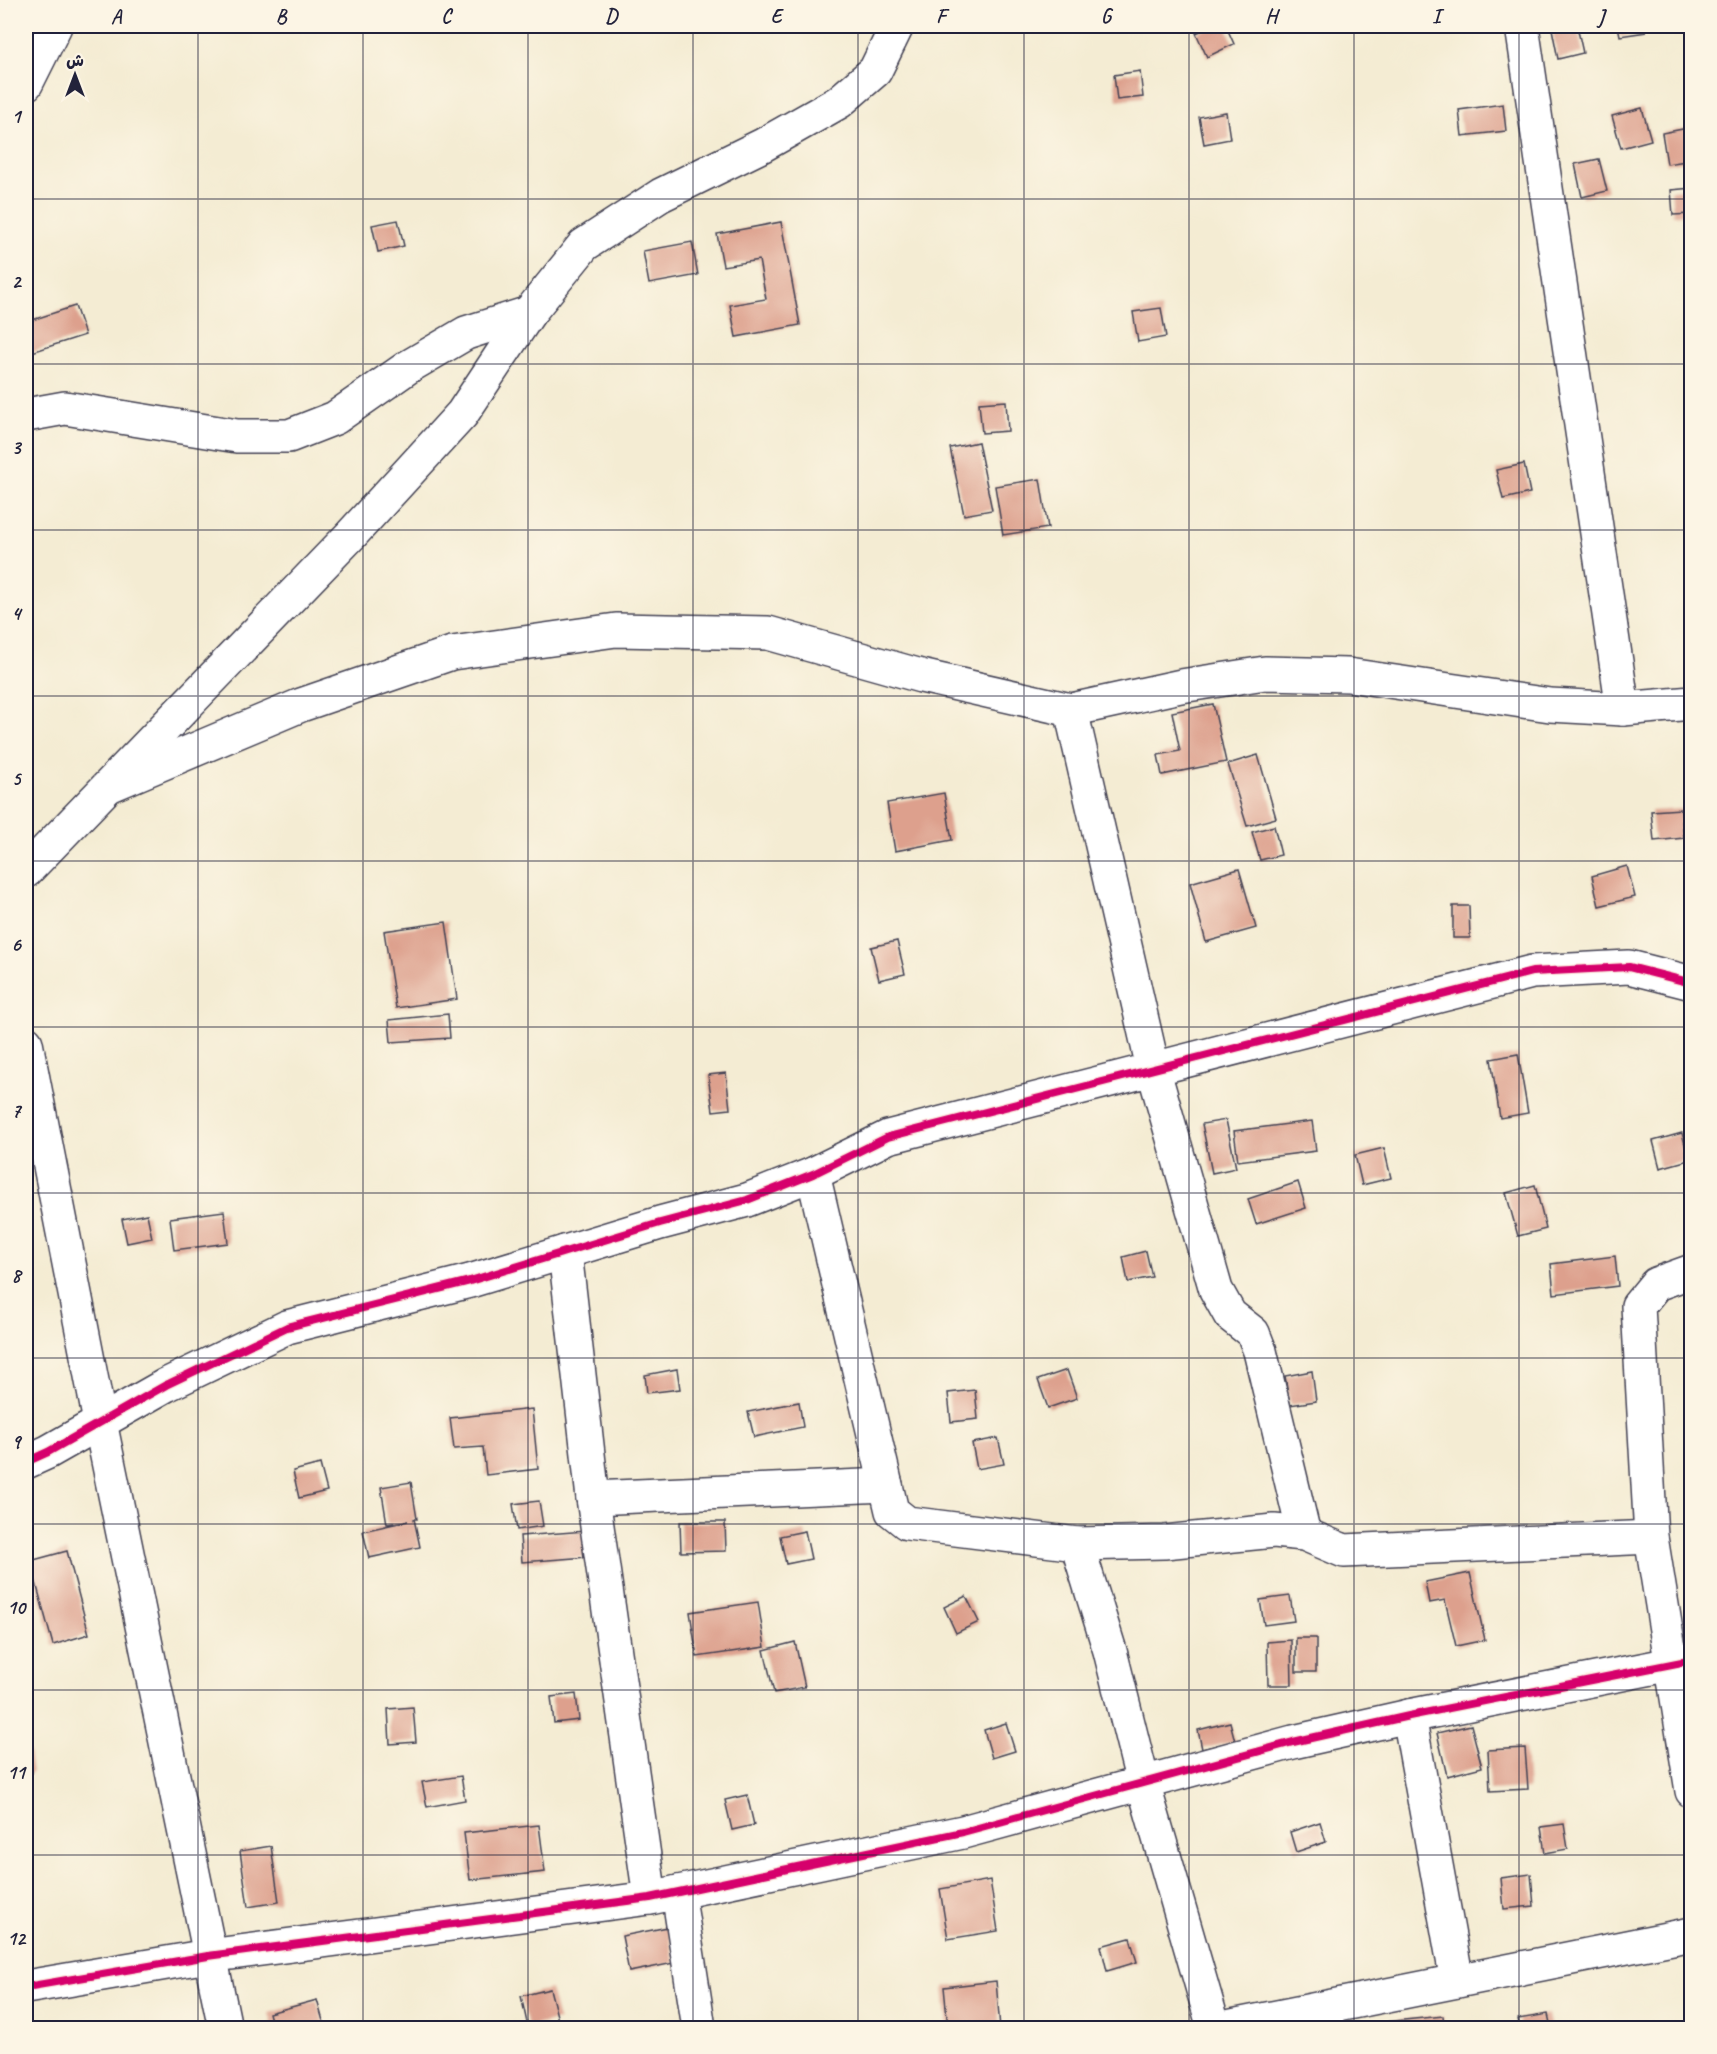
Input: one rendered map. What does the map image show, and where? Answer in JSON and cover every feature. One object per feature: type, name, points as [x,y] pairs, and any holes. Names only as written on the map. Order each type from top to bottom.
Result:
[{"type":"street","points":[[26,84],[55,26]]},
{"type":"street","points":[[26,871],[359,527],[462,414],[529,313],[584,245],[661,195],[763,145],[839,102],[875,70],[897,26]]},
{"type":"street","points":[[1522,26],[1623,709]]},
{"type":"street","points":[[26,415],[65,408],[237,436],[289,436],[335,418],[408,367],[466,333],[529,313]]},
{"type":"street","points":[[111,785],[301,705],[452,653],[616,630],[768,633],[921,676],[1071,710],[1181,686],[1265,673],[1348,675],[1550,705],[1623,709],[1692,703]]},
{"type":"street","points":[[1071,710],[1153,1068],[1216,1290],[1230,1315],[1253,1333],[1260,1351],[1304,1534]]},
{"type":"street","points":[[26,1462],[166,1385],[287,1327],[459,1284],[747,1200],[813,1174],[888,1137],[1532,972],[1629,966],[1692,983]]},
{"type":"street","points":[[26,1043],[100,1422],[208,1956],[225,2028]]},
{"type":"street","points":[[813,1174],[892,1511],[908,1523],[1077,1544],[1164,1542],[1274,1531],[1304,1534],[1344,1551],[1651,1537]]},
{"type":"street","points":[[565,1252],[593,1498],[664,1895],[699,2028]]},
{"type":"street","points":[[1692,1270],[1656,1284],[1638,1306],[1651,1537],[1681,1662],[1692,1791]]},
{"type":"street","points":[[593,1498],[886,1485]]},
{"type":"street","points":[[1077,1544],[1110,1651],[1143,1783],[1214,2028]]},
{"type":"street","points":[[26,1987],[208,1956],[664,1895],[963,1832],[1293,1742],[1409,1716],[1681,1662]]},
{"type":"street","points":[[1409,1716],[1458,1981]]},
{"type":"street","points":[[1222,2028],[1692,1934]]},
{"type":"building","points":[[1212,26],[1226,26],[1234,44],[1207,57],[1196,33]]},
{"type":"building","points":[[1577,26],[1583,53],[1558,59],[1552,29]]},
{"type":"building","points":[[1618,26],[1645,26],[1646,32],[1620,36]]},
{"type":"building","points":[[1140,71],[1143,97],[1117,100],[1114,75]]},
{"type":"building","points":[[1503,104],[1506,131],[1462,136],[1459,110]]},
{"type":"building","points":[[1642,108],[1651,140],[1621,148],[1612,116]]},
{"type":"building","points":[[1226,112],[1230,139],[1204,144],[1199,117]]},
{"type":"building","points":[[1688,128],[1692,160],[1667,164],[1662,133]]},
{"type":"building","points":[[1599,159],[1607,191],[1582,197],[1575,164]]},
{"type":"building","points":[[1692,188],[1692,214],[1673,215],[1671,190]]},
{"type":"building","points":[[398,220],[404,246],[378,252],[372,225]]},
{"type":"building","points":[[781,222],[800,325],[736,337],[730,305],[766,299],[759,260],[723,266],[717,234]]},
{"type":"building","points":[[692,242],[698,275],[649,284],[643,251]]},
{"type":"building","points":[[75,306],[85,335],[26,354],[26,322]]},
{"type":"building","points":[[1161,308],[1166,337],[1138,342],[1133,312]]},
{"type":"building","points":[[1006,401],[1008,431],[982,433],[979,403]]},
{"type":"building","points":[[978,442],[992,510],[964,515],[950,448]]},
{"type":"building","points":[[1524,464],[1530,493],[1503,499],[1496,470]]},
{"type":"building","points":[[1040,479],[1048,528],[1003,535],[995,486]]},
{"type":"building","points":[[1213,704],[1226,762],[1162,775],[1158,755],[1180,751],[1172,712]]},
{"type":"building","points":[[1258,755],[1276,818],[1247,826],[1228,764]]},
{"type":"building","points":[[944,793],[952,840],[895,851],[887,803]]},
{"type":"building","points":[[1681,809],[1684,838],[1654,841],[1651,811]]},
{"type":"building","points":[[1274,826],[1281,855],[1260,860],[1252,832]]},
{"type":"building","points":[[1627,866],[1635,897],[1599,906],[1592,876]]},
{"type":"building","points":[[1239,869],[1256,928],[1206,942],[1190,883]]},
{"type":"building","points":[[1453,906],[1469,906],[1470,938],[1453,938]]},
{"type":"building","points":[[446,922],[457,999],[396,1008],[384,931]]},
{"type":"building","points":[[897,941],[905,974],[879,980],[871,947]]},
{"type":"building","points":[[448,1014],[450,1038],[391,1042],[389,1020]]},
{"type":"building","points":[[1518,1054],[1528,1113],[1500,1118],[1491,1059]]},
{"type":"building","points":[[726,1073],[730,1109],[713,1111],[708,1075]]},
{"type":"building","points":[[1226,1120],[1236,1168],[1212,1173],[1202,1124]]},
{"type":"building","points":[[1312,1121],[1316,1151],[1238,1161],[1234,1131]]},
{"type":"building","points":[[1682,1133],[1689,1160],[1660,1168],[1653,1141]]},
{"type":"building","points":[[1384,1148],[1391,1178],[1362,1185],[1355,1155]]},
{"type":"building","points":[[1298,1182],[1306,1208],[1256,1224],[1248,1199]]},
{"type":"building","points":[[1535,1185],[1546,1229],[1518,1236],[1506,1193]]},
{"type":"building","points":[[224,1211],[228,1243],[174,1250],[170,1218]]},
{"type":"building","points":[[147,1214],[152,1238],[127,1243],[122,1219]]},
{"type":"building","points":[[1146,1251],[1152,1277],[1128,1282],[1123,1257]]},
{"type":"building","points":[[1615,1256],[1618,1286],[1554,1294],[1551,1264]]},
{"type":"building","points":[[677,1369],[680,1389],[647,1393],[645,1375]]},
{"type":"building","points":[[1067,1370],[1077,1398],[1048,1408],[1038,1380]]},
{"type":"building","points":[[1312,1371],[1316,1401],[1290,1405],[1285,1376]]},
{"type":"building","points":[[975,1390],[978,1419],[951,1422],[948,1393]]},
{"type":"building","points":[[799,1402],[803,1427],[754,1437],[748,1412]]},
{"type":"building","points":[[532,1409],[538,1469],[486,1475],[483,1447],[454,1449],[450,1418]]},
{"type":"building","points":[[998,1438],[1004,1464],[977,1469],[972,1443]]},
{"type":"building","points":[[320,1464],[327,1491],[299,1498],[293,1471]]},
{"type":"building","points":[[411,1482],[417,1519],[414,1519],[420,1547],[369,1558],[363,1531],[408,1521],[387,1524],[381,1487]]},
{"type":"building","points":[[539,1501],[543,1526],[517,1530],[513,1504]]},
{"type":"building","points":[[680,1522],[725,1522],[726,1551],[681,1552]]},
{"type":"building","points":[[586,1531],[587,1557],[522,1562],[520,1536]]},
{"type":"building","points":[[805,1531],[811,1559],[786,1564],[780,1536]]},
{"type":"building","points":[[67,1551],[89,1634],[53,1645],[30,1561]]},
{"type":"building","points":[[1470,1573],[1485,1640],[1456,1646],[1445,1600],[1429,1603],[1425,1582]]},
{"type":"building","points":[[966,1596],[979,1622],[956,1633],[944,1607]]},
{"type":"building","points":[[1290,1596],[1294,1621],[1264,1625],[1260,1600]]},
{"type":"building","points":[[758,1602],[765,1647],[697,1657],[690,1612]]},
{"type":"building","points":[[1296,1638],[1316,1638],[1316,1672],[1296,1672]]},
{"type":"building","points":[[1291,1640],[1292,1685],[1268,1685],[1267,1642]]},
{"type":"building","points":[[795,1642],[805,1687],[774,1693],[764,1650]]},
{"type":"building","points":[[576,1694],[579,1720],[554,1723],[551,1697]]},
{"type":"building","points":[[413,1707],[416,1742],[390,1744],[388,1709]]},
{"type":"building","points":[[1230,1722],[1235,1741],[1202,1749],[1198,1730]]},
{"type":"building","points":[[1006,1723],[1015,1751],[992,1758],[984,1730]]},
{"type":"building","points":[[1471,1725],[1482,1767],[1447,1776],[1437,1733]]},
{"type":"building","points":[[26,1741],[32,1773],[26,1774]]},
{"type":"building","points":[[1525,1748],[1528,1789],[1490,1791],[1488,1750]]},
{"type":"building","points":[[461,1776],[465,1800],[427,1807],[422,1782]]},
{"type":"building","points":[[747,1795],[754,1825],[732,1830],[725,1800]]},
{"type":"building","points":[[1320,1822],[1326,1842],[1296,1852],[1290,1832]]},
{"type":"building","points":[[1564,1824],[1568,1849],[1545,1853],[1541,1827]]},
{"type":"building","points":[[539,1825],[545,1872],[470,1880],[464,1833]]},
{"type":"building","points":[[271,1846],[279,1902],[248,1907],[240,1851]]},
{"type":"building","points":[[1531,1874],[1534,1906],[1504,1909],[1501,1878]]},
{"type":"building","points":[[990,1880],[998,1931],[948,1939],[940,1889]]},
{"type":"building","points":[[668,1927],[674,1963],[629,1972],[622,1936]]},
{"type":"building","points":[[1130,1938],[1137,1962],[1107,1971],[1101,1946]]},
{"type":"building","points":[[996,1981],[1000,2028],[948,2028],[944,1987]]},
{"type":"building","points":[[550,1989],[558,2020],[528,2027],[521,1996]]},
{"type":"building","points":[[317,2000],[325,2028],[273,2028],[269,2013]]},
{"type":"building","points":[[1548,2014],[1551,2028],[1520,2028],[1518,2019]]},
{"type":"building","points":[[1443,2016],[1444,2028],[1386,2028],[1385,2022]]},
{"type":"cycle path","points":[[26,1462],[48,1452],[166,1385],[287,1327],[470,1281],[660,1223],[747,1200],[813,1174],[888,1137],[1532,972],[1629,967],[1692,983]]},
{"type":"cycle path","points":[[26,1987],[208,1956],[650,1898],[963,1832],[1293,1742],[1409,1716],[1692,1660]]}]
